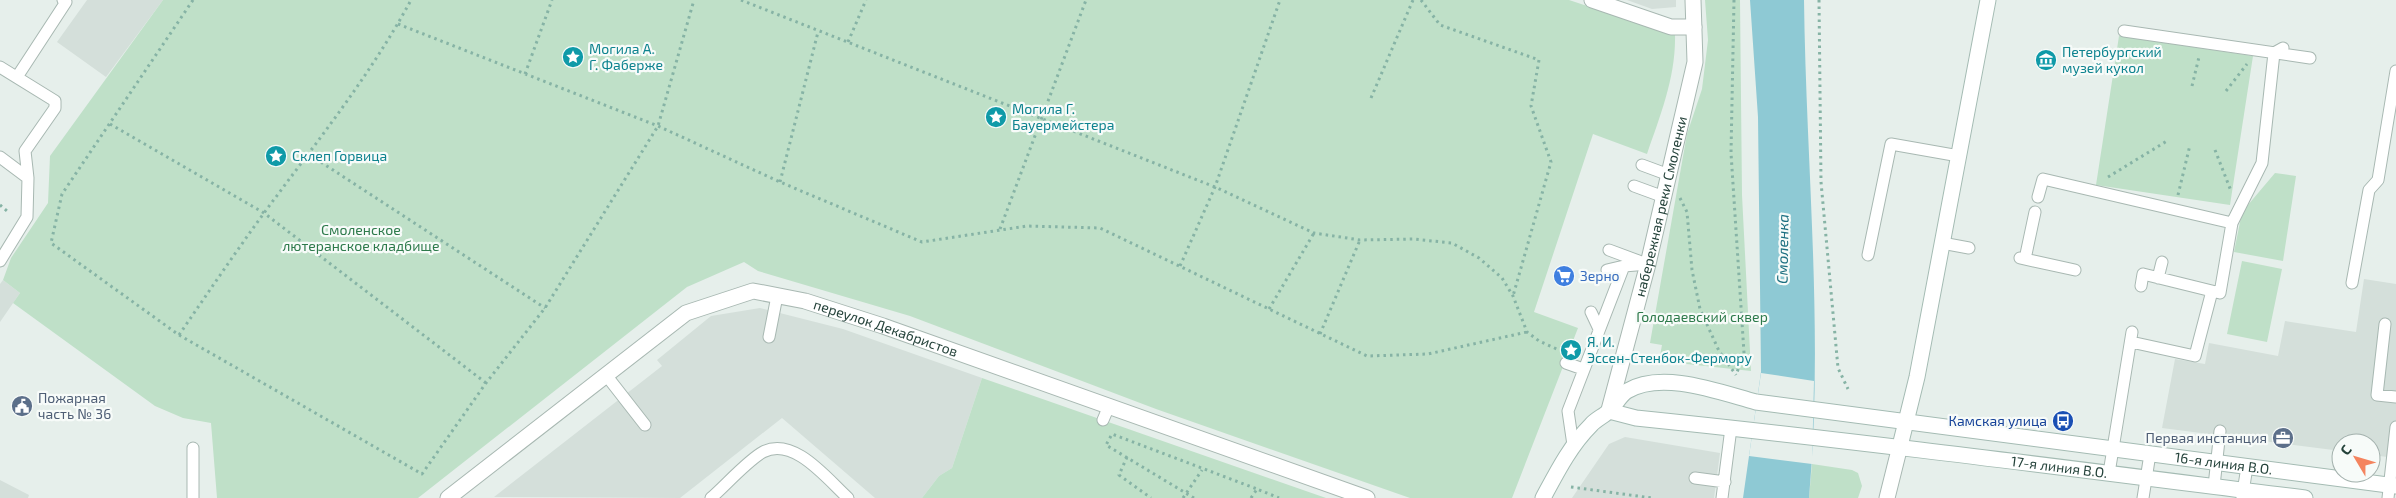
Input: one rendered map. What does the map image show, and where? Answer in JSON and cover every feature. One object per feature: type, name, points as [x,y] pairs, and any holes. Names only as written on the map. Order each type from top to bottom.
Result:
[{"type":"street","points":[[1592,0],[1671,26],[1694,28]]},
{"type":"street","name":"набережная реки Смоленки","points":[[1609,411],[1620,376],[1648,264],[1671,196],[1669,175],[1695,62],[1693,0]]},
{"type":"street","points":[[1887,498],[1917,377],[1988,0]]},
{"type":"street","name":"переулок Декабристов","points":[[448,498],[686,313],[753,291],[805,301],[883,326],[1367,498]]},
{"type":"street","name":"16-я линия В.О.","points":[[1609,411],[1624,392],[1639,384],[1657,381],[1698,387],[1756,402],[2247,466],[2391,490]]},
{"type":"street","points":[[1543,498],[1573,445],[1593,423],[1609,411],[1636,418],[1731,428]]},
{"type":"street","name":"17-я линия В.О.","points":[[1731,428],[1812,439],[1900,446],[2214,486],[2243,494],[2305,498]]},
{"type":"lane","points":[[17,77],[66,2],[63,0]]},
{"type":"lane","points":[[2124,31],[2278,50],[2310,58]]},
{"type":"lane","points":[[2141,286],[2143,274],[2220,293],[2234,219],[2262,163],[2278,50]]},
{"type":"lane","points":[[0,67],[55,101],[55,108],[25,151],[28,178],[27,217],[0,261]]},
{"type":"lane","points":[[2352,284],[2369,190],[2378,180],[2396,71]]},
{"type":"lane","points":[[1868,255],[1891,144],[1959,156]]},
{"type":"lane","points":[[0,158],[28,178]]},
{"type":"lane","points":[[1642,165],[1669,175]]},
{"type":"lane","points":[[2038,197],[2043,179],[2174,214],[2234,219]]},
{"type":"lane","points":[[1634,186],[1671,196]]},
{"type":"lane","points":[[2034,212],[2022,258],[2075,270]]},
{"type":"lane","points":[[1942,243],[1969,248]]},
{"type":"lane","points":[[1609,250],[1648,264]]},
{"type":"lane","points":[[2158,278],[2162,262]]},
{"type":"lane","points":[[1607,270],[1648,264]]},
{"type":"lane","points":[[1573,445],[1568,411],[1624,266]]},
{"type":"lane","points":[[2109,473],[2131,337],[2195,356],[2212,291]]},
{"type":"lane","points":[[769,337],[777,296]]},
{"type":"lane","points":[[1591,312],[1599,329]]},
{"type":"lane","points":[[2385,324],[2377,395],[2396,397]]},
{"type":"lane","points":[[1564,357],[1583,369]]},
{"type":"lane","points":[[606,375],[645,425]]},
{"type":"lane","points":[[1103,420],[1109,406]]},
{"type":"lane","points":[[2391,490],[2396,427]]},
{"type":"lane","points":[[1722,498],[1731,428]]},
{"type":"lane","points":[[2214,486],[2220,431]]},
{"type":"lane","points":[[711,498],[763,452],[780,446],[798,453],[848,498]]},
{"type":"lane","points":[[193,448],[193,498]]},
{"type":"lane","points":[[2143,498],[2150,454]]},
{"type":"lane","points":[[2243,494],[2247,466]]},
{"type":"lane","points":[[1695,478],[1724,482]]},
{"type":"path","points":[[194,0],[62,194],[51,243],[179,335],[422,474],[486,383],[545,308],[658,126],[694,0]]},
{"type":"path","points":[[179,335],[264,213],[310,155],[398,24],[411,0]]},
{"type":"path","points":[[525,74],[552,0]]},
{"type":"path","points":[[740,0],[1215,187],[1314,233],[1360,240],[1413,239],[1452,243],[1479,258],[1502,278],[1513,296],[1527,332],[1564,357]]},
{"type":"path","points":[[848,42],[866,0]]},
{"type":"path","points":[[1000,230],[1086,0]]},
{"type":"path","points":[[1180,266],[1215,187],[1280,0]]},
{"type":"path","points":[[1371,98],[1413,0]]},
{"type":"path","points":[[1421,0],[1440,25],[1539,60],[1531,106],[1551,162],[1513,296]]},
{"type":"path","points":[[1671,196],[1684,203],[1687,212],[1692,270],[1700,309],[1719,351],[1736,375],[1744,353],[1731,153],[1734,0]]},
{"type":"path","points":[[1819,0],[1821,182],[1838,368],[1848,389]]},
{"type":"path","points":[[398,24],[658,126],[780,182],[922,242],[1027,226],[1100,228],[1367,356],[1428,354],[1527,332]]},
{"type":"path","points":[[780,182],[818,32]]},
{"type":"path","points":[[2192,86],[2202,42]]},
{"type":"path","points":[[2226,92],[2252,56],[2278,50]]},
{"type":"path","points":[[110,124],[264,213],[486,383]]},
{"type":"path","points":[[2104,180],[2167,141]]},
{"type":"path","points":[[2174,214],[2190,145]]},
{"type":"path","points":[[2216,150],[2232,192],[2234,219]]},
{"type":"path","points":[[310,155],[545,308]]},
{"type":"path","points":[[0,205],[8,211]]},
{"type":"path","points":[[1269,309],[1314,233]]},
{"type":"path","points":[[1320,334],[1360,240]]},
{"type":"path","points":[[1194,498],[1187,492],[1106,445],[1112,434],[1279,498]]},
{"type":"path","points":[[1127,457],[1119,475],[1151,498]]},
{"type":"path","points":[[1183,498],[1202,470]]},
{"type":"path","points":[[1571,487],[1652,498]]},
{"type":"path","points":[[1251,498],[1257,489]]},
{"type":"shaded area","points":[[87,0],[163,0],[106,77],[57,42]]},
{"type":"shaded area","points":[[1627,0],[1676,0],[1676,7],[1652,9]]},
{"type":"shaded area","points":[[2364,279],[2396,284],[2396,458],[2381,456],[2381,433],[2331,433],[2331,450],[2162,428],[2175,359],[2205,364],[2209,343],[2278,356],[2285,321],[2356,332]]},
{"type":"shaded area","points":[[3,280],[20,293],[0,322],[0,284]]},
{"type":"shaded area","points":[[760,308],[843,329],[982,378],[952,468],[939,476],[922,498],[875,498],[782,418],[680,498],[494,497],[662,366],[657,360],[711,316]]},
{"type":"shaded area","points":[[1625,437],[1720,453],[1714,498],[1572,498],[1609,444]]},
{"type":"shaded area","points":[[0,480],[29,495],[28,498],[0,498]]},
{"type":"green space","name":"Смоленское лютеранское кладбище","points":[[163,0],[1569,0],[1675,35],[1675,51],[1662,111],[1647,154],[1593,134],[1534,312],[1578,328],[1512,498],[1410,498],[1156,409],[910,316],[758,271],[744,262],[687,287],[418,498],[217,498],[211,423],[183,418],[155,406],[13,303],[20,293],[3,280],[11,258],[48,203],[50,156]]},
{"type":"green space","name":"Голодаевский сквер","points":[[1705,0],[1740,0],[1742,195],[1751,371],[1659,361],[1662,345],[1650,343],[1687,134],[1702,89],[1708,40]]},
{"type":"green space","points":[[2119,36],[2253,56],[2230,205],[2096,185]]},
{"type":"green space","points":[[2275,173],[2296,176],[2283,261],[2234,252],[2242,212]]},
{"type":"green space","points":[[2242,261],[2282,269],[2267,342],[2227,334]]},
{"type":"green space","points":[[982,378],[1326,498],[922,498],[939,476],[952,468]]},
{"type":"green space","points":[[1812,464],[1852,470],[1858,473],[1862,486],[1858,498],[1809,498]]},
{"type":"water","name":"Смоленка","points":[[1750,0],[1804,0],[1815,311],[1815,374],[1809,498],[1743,498],[1761,372],[1758,117]]},
{"type":"pier","points":[[1761,373],[1814,381],[1812,464],[1749,456]]},
{"type":"place","name":"Могила А. Г. Фаберже","points":[[573,57]]},
{"type":"place","name":"Петербургский музей кукол","points":[[2046,60]]},
{"type":"place","name":"Могила Г. Бауермейстера","points":[[996,117]]},
{"type":"place","name":"Склеп Горвица","points":[[276,156]]},
{"type":"place","name":"Зерно","points":[[1564,276]]},
{"type":"place","name":"Я. И. Эссен-Стенбок-Фермору","points":[[1571,350]]},
{"type":"place","name":"Пожарная часть № 36","points":[[22,406]]},
{"type":"place","name":"Камская улица","points":[[2063,421]]},
{"type":"place","name":"Первая инстанция","points":[[2283,438]]}]
